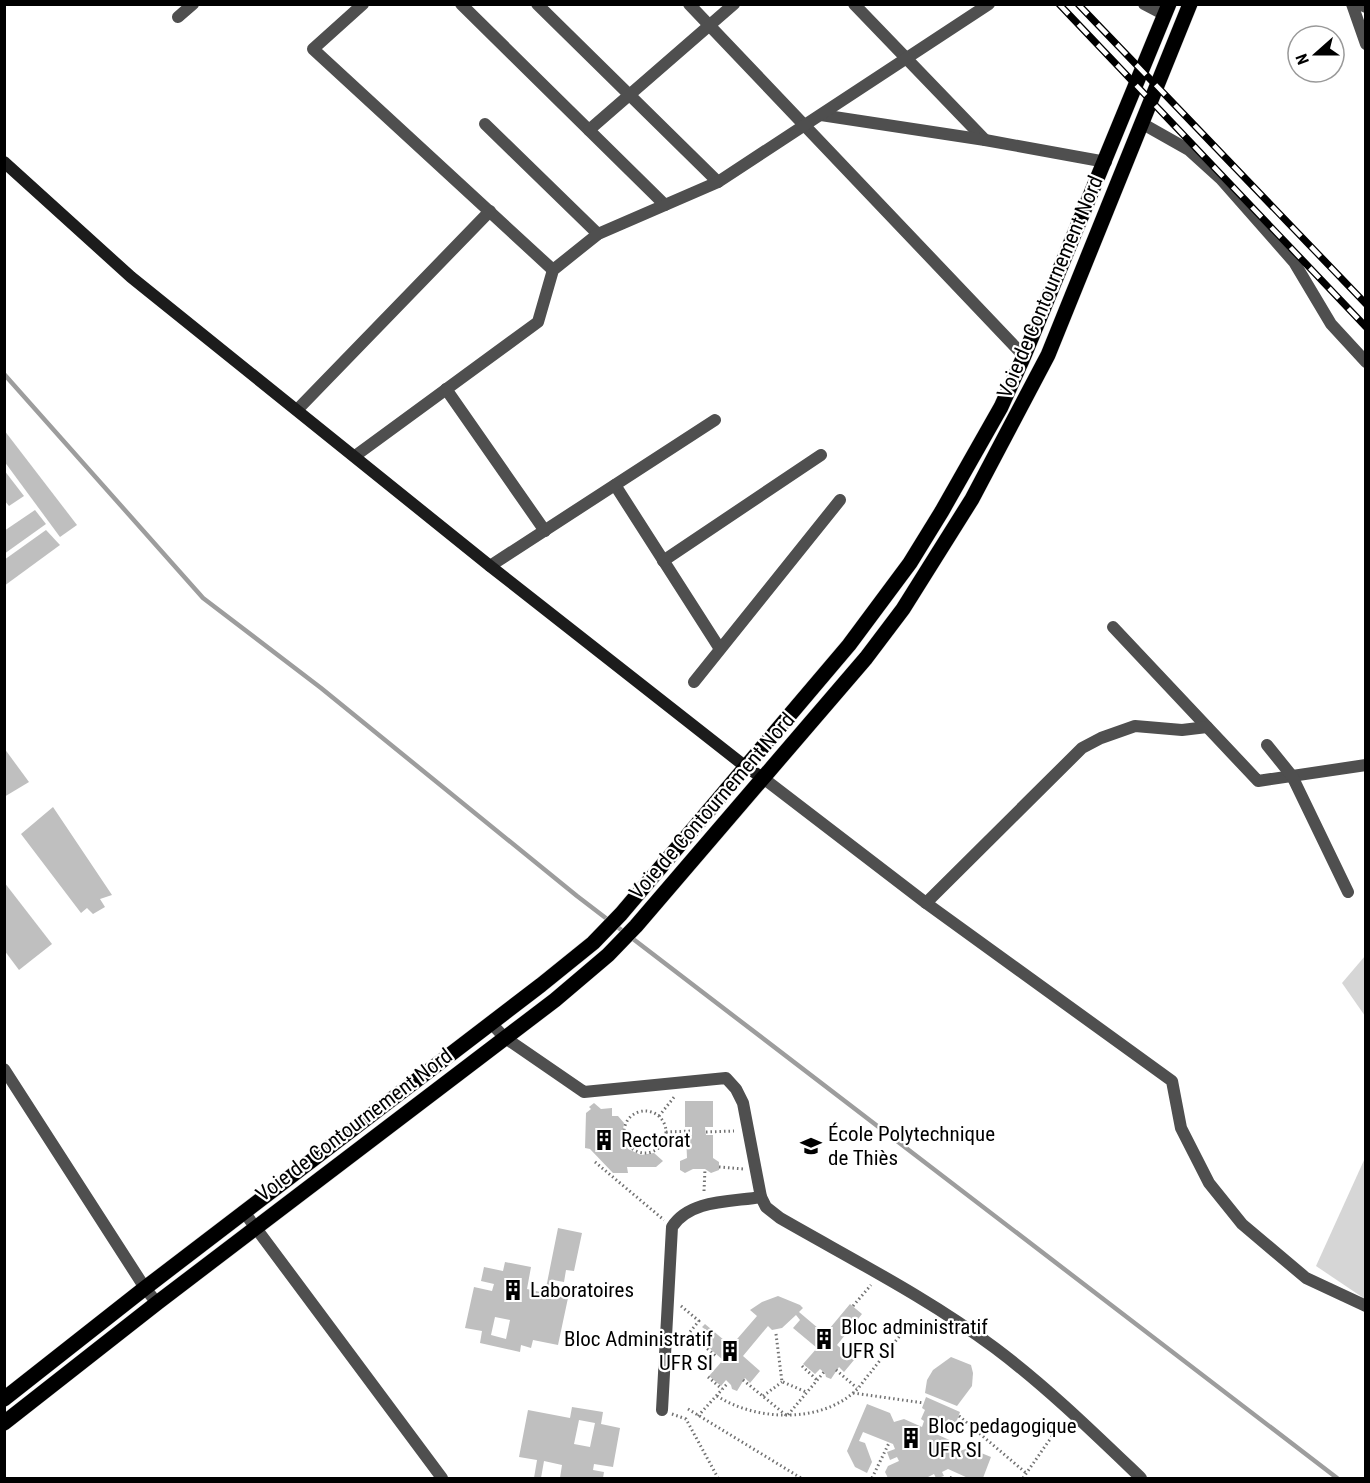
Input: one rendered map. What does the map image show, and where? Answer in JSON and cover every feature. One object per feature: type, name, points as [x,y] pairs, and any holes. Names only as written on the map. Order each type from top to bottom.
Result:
[{"type":"main road","name":"Voie de Contournement Nord","points":[[4,1423],[157,1303],[555,1000],[608,955],[636,926],[866,658],[897,618],[972,499],[1048,355],[1190,4]]},
{"type":"main road","name":"Voie de Contournement Nord","points":[[4,1399],[593,943],[621,914],[849,645],[910,563],[996,416],[1024,356],[1106,162],[1167,10]]},
{"type":"street","points":[[178,17],[193,4]]},
{"type":"street","points":[[363,4],[313,49],[553,270]]},
{"type":"street","points":[[462,4],[665,205]]},
{"type":"street","points":[[537,4],[718,182]]},
{"type":"street","points":[[689,4],[1024,356]]},
{"type":"street","points":[[589,130],[734,4]]},
{"type":"street","points":[[854,4],[986,140]]},
{"type":"street","points":[[355,456],[538,322],[553,270],[598,234],[718,182],[989,4]]},
{"type":"street","points":[[1144,4],[1167,10]]},
{"type":"street","points":[[1352,4],[1365,44]]},
{"type":"street","points":[[1359,4],[1365,7]]},
{"type":"street","points":[[821,115],[986,140],[1106,162]]},
{"type":"street","points":[[485,124],[598,234]]},
{"type":"street","points":[[1143,124],[1189,150],[1221,179],[1294,262],[1331,324],[1365,362]]},
{"type":"street","points":[[4,162],[131,277],[490,566],[746,767],[927,903],[1172,1081],[1181,1128],[1209,1183],[1242,1224],[1306,1278],[1365,1306]]},
{"type":"street","points":[[297,410],[490,211]]},
{"type":"street","points":[[446,389],[545,531]]},
{"type":"street","points":[[490,566],[715,420]]},
{"type":"street","points":[[663,561],[820,455]]},
{"type":"street","points":[[615,485],[720,650]]},
{"type":"street","points":[[694,682],[840,500]]},
{"type":"street","points":[[1113,627],[1258,781],[1365,765]]},
{"type":"street","points":[[927,903],[1082,748],[1101,738],[1135,726],[1182,730],[1207,727]]},
{"type":"street","points":[[1267,745],[1292,776],[1348,892]]},
{"type":"street","points":[[490,1023],[504,1037],[584,1092],[726,1078],[736,1089],[743,1103],[761,1197],[766,1207],[780,1218],[925,1299],[995,1348],[1070,1410],[1141,1479]]},
{"type":"street","points":[[4,1069],[145,1288],[157,1303]]},
{"type":"street","points":[[662,1410],[672,1227],[686,1212],[704,1206],[761,1197]]},
{"type":"street","points":[[244,1212],[442,1479]]},
{"type":"path","points":[[659,1116],[686,1082]]},
{"type":"path","points":[[647,1111],[659,1116],[666,1132],[661,1146],[650,1153],[637,1151],[627,1143],[625,1130],[630,1118],[647,1111]]},
{"type":"path","points":[[666,1132],[692,1131]]},
{"type":"path","points":[[706,1132],[748,1131]]},
{"type":"path","points":[[595,1162],[672,1227]]},
{"type":"path","points":[[719,1167],[756,1169]]},
{"type":"path","points":[[704,1206],[705,1169]]},
{"type":"path","points":[[853,1306],[879,1274]]},
{"type":"path","points":[[668,1295],[699,1321],[689,1333],[717,1358]]},
{"type":"path","points":[[717,1396],[728,1403],[777,1416],[802,1414],[833,1406],[853,1393],[912,1321]]},
{"type":"path","points":[[776,1334],[783,1382]]},
{"type":"path","points":[[802,1366],[817,1380]]},
{"type":"path","points":[[836,1370],[857,1388]]},
{"type":"path","points":[[786,1416],[824,1372]]},
{"type":"path","points":[[708,1377],[722,1389]]},
{"type":"path","points":[[743,1380],[786,1416]]},
{"type":"path","points":[[783,1382],[806,1392]]},
{"type":"path","points":[[763,1396],[783,1382]]},
{"type":"path","points":[[698,1416],[727,1384]]},
{"type":"path","points":[[853,1393],[924,1403]]},
{"type":"path","points":[[688,1409],[801,1479]]},
{"type":"path","points":[[662,1410],[686,1419],[718,1479]]},
{"type":"path","points":[[1023,1479],[1070,1410]]},
{"type":"path","points":[[959,1416],[1026,1473]]},
{"type":"path","points":[[872,1478],[889,1443]]},
{"type":"path","points":[[951,1479],[953,1474]]},
{"type":"shaded area","points":[[1365,956],[1365,1016],[1342,983]]},
{"type":"shaded area","points":[[1365,1158],[1365,1299],[1316,1266]]},
{"type":"building","points":[[4,430],[77,525],[60,537],[4,461]]},
{"type":"building","points":[[4,470],[24,496],[9,506],[4,500]]},
{"type":"building","points":[[35,510],[46,524],[4,554],[4,531]]},
{"type":"building","points":[[46,530],[60,545],[4,586],[4,560]]},
{"type":"building","points":[[4,748],[29,782],[4,797]]},
{"type":"building","points":[[53,807],[112,895],[100,899],[105,907],[93,914],[87,908],[81,913],[21,834]]},
{"type":"building","points":[[4,882],[52,944],[19,970],[4,950]]},
{"type":"building","name":"Rectorat","points":[[685,1101],[713,1101],[713,1127],[705,1127],[706,1135],[713,1135],[713,1158],[719,1162],[719,1170],[711,1173],[705,1169],[693,1169],[685,1173],[680,1170],[680,1161],[687,1158],[686,1135],[692,1135],[692,1127],[685,1127]]},
{"type":"building","name":"Rectorat","points":[[594,1103],[601,1109],[612,1108],[612,1116],[618,1116],[624,1123],[622,1136],[628,1149],[641,1155],[654,1153],[663,1161],[656,1167],[627,1167],[628,1173],[613,1173],[590,1149],[585,1148],[586,1113]]},
{"type":"building","name":"Laboratoires","points":[[558,1228],[582,1233],[574,1271],[566,1270],[564,1282],[553,1280],[552,1287],[564,1290],[563,1297],[568,1298],[558,1345],[533,1340],[531,1348],[521,1345],[520,1352],[480,1343],[482,1331],[465,1328],[474,1287],[492,1291],[494,1284],[481,1281],[484,1267],[503,1271],[505,1262],[531,1267],[527,1289],[545,1293]],"holes":[[[495,1317],[510,1320],[506,1339],[491,1335]]]},
{"type":"building","points":[[778,1296],[800,1305],[803,1308],[799,1312],[825,1334],[850,1304],[862,1314],[837,1345],[854,1360],[844,1372],[839,1367],[831,1379],[826,1377],[820,1369],[815,1374],[803,1364],[817,1348],[793,1328],[800,1320],[796,1315],[782,1328],[772,1330],[768,1326],[743,1356],[760,1371],[750,1383],[745,1378],[737,1391],[732,1389],[726,1380],[721,1386],[709,1376],[723,1360],[700,1340],[707,1331],[702,1327],[705,1324],[731,1346],[757,1316],[750,1310]]},
{"type":"building","points":[[951,1357],[971,1365],[973,1373],[972,1386],[957,1406],[925,1393],[927,1380],[933,1370]]},
{"type":"building","name":"Bloc pedagogique UFR SI","points":[[926,1397],[960,1412],[956,1423],[948,1419],[944,1429],[939,1427],[936,1434],[954,1442],[959,1451],[969,1448],[991,1457],[983,1478],[968,1478],[948,1469],[942,1472],[944,1476],[938,1478],[934,1474],[929,1478],[888,1478],[885,1472],[888,1466],[899,1461],[897,1457],[890,1460],[887,1452],[895,1449],[893,1444],[863,1432],[859,1441],[865,1443],[872,1462],[867,1473],[855,1467],[847,1451],[867,1404],[890,1413],[894,1422],[904,1419],[922,1427],[924,1421],[921,1419],[925,1410],[922,1408]]},
{"type":"building","points":[[572,1407],[603,1412],[601,1424],[620,1428],[613,1467],[594,1464],[593,1470],[604,1472],[603,1478],[560,1478],[562,1465],[544,1461],[541,1478],[534,1478],[537,1460],[519,1457],[528,1410],[570,1418]],"holes":[[[579,1420],[595,1423],[590,1447],[574,1444]]]},
{"type":"waterway","points":[[4,374],[203,598],[321,688],[577,896],[1337,1478]]},
{"type":"railway","points":[[1059,4],[1366,327]]},
{"type":"railway","points":[[1078,4],[1366,304]]},
{"type":"place","name":"Rectorat","points":[[604,1140]]},
{"type":"place","name":"École Polytechnique de Thiès","points":[[811,1146]]},
{"type":"place","name":"Laboratoires","points":[[513,1290]]},
{"type":"place","name":"Bloc administratif UFR SI","points":[[824,1339]]},
{"type":"place","name":"Bloc Administratif UFR SI","points":[[730,1351]]},
{"type":"place","name":"Bloc pedagogique UFR SI","points":[[911,1438]]}]
